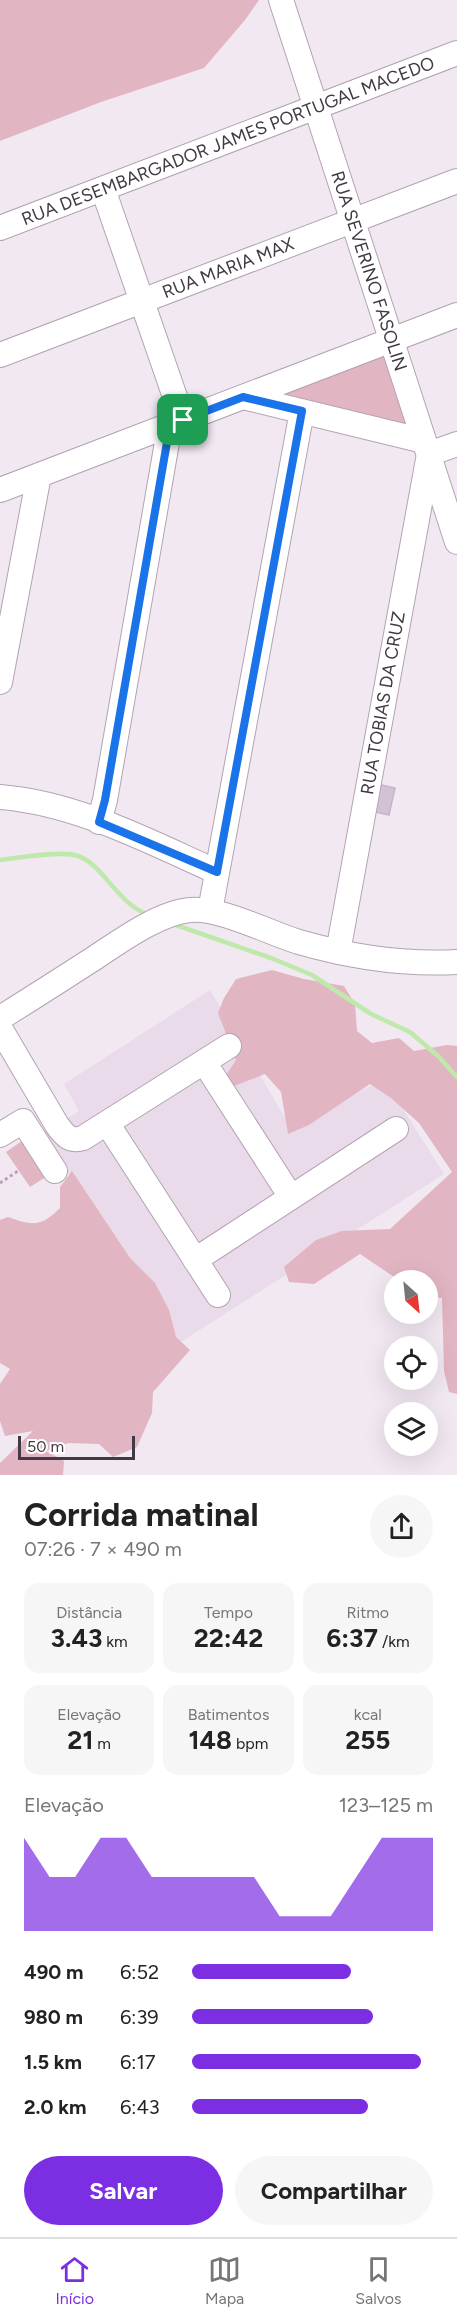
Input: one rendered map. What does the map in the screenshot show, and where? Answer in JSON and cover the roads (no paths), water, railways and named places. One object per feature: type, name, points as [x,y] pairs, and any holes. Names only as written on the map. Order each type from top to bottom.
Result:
[{"type":"street","name":"RUA SEVERINO FASOLIN","points":[[281,0],[457,542]]},
{"type":"street","name":"RUA DESEMBARGADOR JAMES PORTUGAL MACEDO","points":[[0,228],[457,53]]},
{"type":"street","name":"RUA MARIA MAX","points":[[0,355],[457,181]]},
{"type":"street","points":[[99,822],[177,422],[142,301],[103,189]]},
{"type":"street","points":[[0,490],[457,315]]},
{"type":"street","points":[[243,397],[302,411],[426,448],[457,444]]},
{"type":"street","points":[[210,911],[302,411]]},
{"type":"street","name":"RUA TOBIAS DA CRUZ","points":[[338,952],[426,448]]},
{"type":"street","points":[[0,682],[39,475]]},
{"type":"street","points":[[0,797],[38,803],[99,822],[217,872]]},
{"type":"street","points":[[0,1018],[144,928],[173,914],[189,910],[210,911],[338,952],[398,963],[457,962]]},
{"type":"street","points":[[0,1028],[57,1125],[69,1139],[75,1141],[229,1046]]},
{"type":"street","points":[[204,1062],[291,1197]]},
{"type":"street","points":[[0,1135],[23,1121],[55,1171]]},
{"type":"street","points":[[107,1123],[218,1295]]},
{"type":"street","points":[[195,1260],[396,1129]]},
{"type":"waterway","points":[[0,860],[51,854],[78,856],[95,867],[128,902],[149,915]]},
{"type":"waterway","points":[[173,924],[271,958],[312,975],[371,1014],[410,1032],[438,1056],[457,1077]]}]
